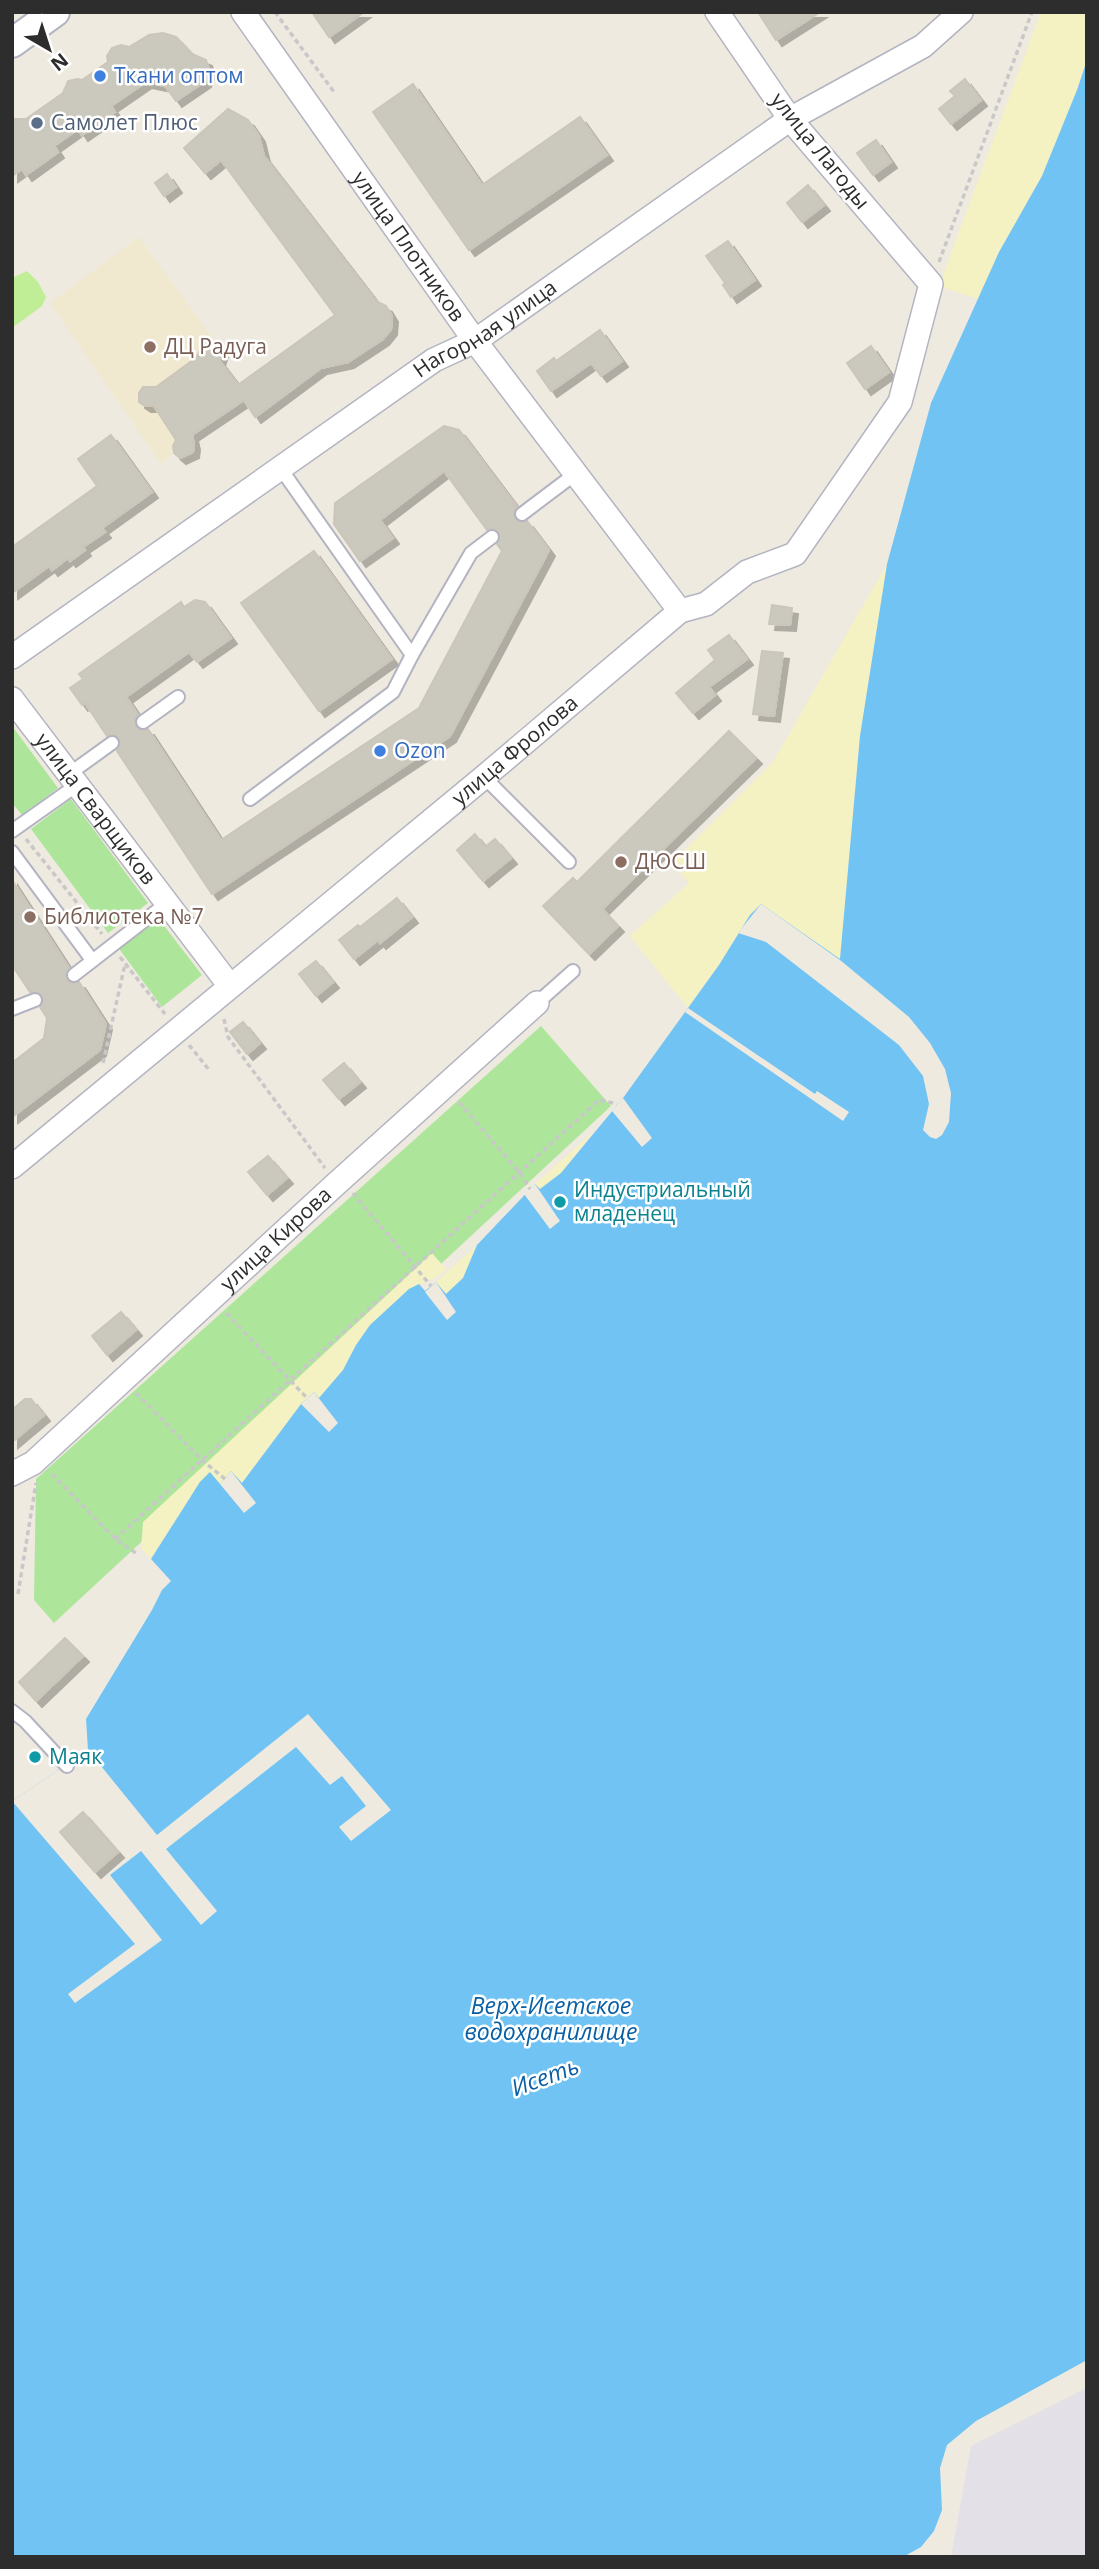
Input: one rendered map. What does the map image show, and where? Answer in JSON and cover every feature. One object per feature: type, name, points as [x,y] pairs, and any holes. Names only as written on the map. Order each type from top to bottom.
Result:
[{"type":"street","points":[[12,43],[55,12]]},
{"type":"street","name":"улица Плотников","points":[[243,12],[475,341],[680,611]]},
{"type":"street","name":"улица Лагоды","points":[[717,12],[790,119],[931,284]]},
{"type":"street","name":"Нагорная улица","points":[[12,657],[434,360],[475,341],[790,119],[923,46],[961,12]]},
{"type":"street","name":"улица Фролова","points":[[12,1167],[484,777],[680,611],[706,604],[747,572],[795,554],[900,402],[931,284]]},
{"type":"street","name":"улица Сварщиков","points":[[12,699],[230,986]]},
{"type":"street","name":"улица Кирова","points":[[20,1472],[343,1186],[537,1003]]},
{"type":"lane","points":[[281,469],[412,655]]},
{"type":"lane","points":[[522,514],[575,474]]},
{"type":"lane","points":[[250,799],[393,692],[471,553],[492,537]]},
{"type":"lane","points":[[143,722],[177,697]]},
{"type":"lane","points":[[14,827],[73,780],[112,743]]},
{"type":"lane","points":[[484,777],[569,862]]},
{"type":"lane","points":[[12,852],[92,960]]},
{"type":"lane","points":[[74,975],[167,903]]},
{"type":"lane","points":[[537,1003],[573,971]]},
{"type":"lane","points":[[12,1009],[35,1000]]},
{"type":"lane","points":[[12,1711],[25,1721],[67,1766]]},
{"type":"path","points":[[275,12],[334,92]]},
{"type":"path","points":[[931,284],[1032,12]]},
{"type":"path","points":[[14,827],[210,1071]]},
{"type":"path","points":[[103,1063],[125,964]]},
{"type":"path","points":[[230,986],[223,1023],[228,1037],[343,1186],[431,1286]]},
{"type":"path","points":[[453,1096],[519,1171],[530,1189]]},
{"type":"path","points":[[115,1539],[599,1100],[617,1104]]},
{"type":"path","points":[[219,1306],[307,1398]]},
{"type":"path","points":[[130,1387],[202,1460],[225,1479]]},
{"type":"path","points":[[43,1465],[115,1539],[136,1553]]},
{"type":"path","points":[[18,1594],[20,1472]]},
{"type":"shaded area","name":"ДЦ Радуга","points":[[139,237],[222,351],[219,360],[244,400],[193,435],[193,452],[188,456],[180,458],[174,453],[161,464],[50,303]]},
{"type":"shaded area","points":[[1087,2388],[1087,2557],[951,2557],[971,2446]]},
{"type":"green space","points":[[27,271],[38,282],[46,297],[42,306],[12,328],[12,278]]},
{"type":"green space","points":[[12,726],[58,788],[22,815],[12,803]]},
{"type":"green space","points":[[71,799],[148,903],[108,933],[31,829]]},
{"type":"green space","points":[[148,923],[162,923],[202,975],[162,1007],[117,946]]},
{"type":"green space","points":[[541,1026],[611,1106],[54,1623],[34,1600],[36,1479]]},
{"type":"sand","points":[[1041,12],[1087,12],[1087,60],[1042,176],[999,252],[978,299],[939,286]]},
{"type":"sand","points":[[887,564],[860,736],[840,960],[761,904],[750,915],[688,1008],[630,936],[689,883],[672,863],[773,762]]},
{"type":"sand","points":[[593,1132],[561,1173],[540,1190],[535,1184]]},
{"type":"sand","points":[[477,1245],[464,1277],[445,1295],[436,1282]]},
{"type":"sand","points":[[432,1253],[446,1269],[439,1276],[409,1289],[356,1345],[343,1370],[319,1399],[301,1404],[241,1484],[220,1484],[209,1473],[200,1482],[151,1559],[141,1548],[143,1522]]},
{"type":"water","name":"Верх-Исетское водохранилище","points":[[1087,60],[1087,2360],[976,2421],[947,2445],[940,2468],[942,2510],[934,2531],[921,2547],[903,2557],[12,2557],[12,1801],[88,1750],[86,1719],[162,1590],[171,1581],[151,1559],[200,1482],[210,1472],[220,1484],[231,1471],[242,1483],[301,1404],[314,1392],[319,1398],[343,1370],[370,1325],[409,1289],[419,1284],[425,1291],[436,1282],[446,1294],[463,1278],[477,1245],[535,1184],[540,1189],[561,1173],[623,1098],[719,965],[750,915],[761,904],[840,959],[860,736],[887,564],[931,403],[999,252],[1042,176]]},
{"type":"pier","points":[[761,904],[840,960],[909,1017],[930,1043],[945,1069],[951,1093],[949,1122],[942,1135],[936,1139],[923,1130],[929,1104],[923,1076],[899,1045],[766,942],[738,933]]},
{"type":"pier","points":[[688,1008],[815,1094],[817,1091],[849,1112],[843,1121],[685,1012]]},
{"type":"pier","points":[[623,1098],[652,1138],[642,1147],[612,1111]]},
{"type":"pier","points":[[535,1184],[560,1221],[550,1229],[524,1194]]},
{"type":"pier","points":[[436,1282],[456,1312],[447,1320],[425,1292]]},
{"type":"pier","points":[[314,1392],[338,1423],[329,1432],[301,1404]]},
{"type":"pier","points":[[231,1471],[256,1503],[244,1513],[220,1484]]},
{"type":"pier","points":[[308,1714],[391,1810],[351,1841],[339,1827],[366,1806],[342,1776],[330,1785],[296,1747],[166,1849],[217,1911],[201,1925],[141,1851],[110,1875],[162,1940],[75,2003],[68,1994],[135,1944],[12,1801],[88,1750],[157,1835]]},
{"type":"building","points":[[312,12],[364,12],[329,37]]},
{"type":"building","points":[[758,12],[820,12],[776,40]]},
{"type":"building","points":[[163,33],[176,37],[192,54],[206,60],[209,69],[205,81],[176,101],[165,86],[146,82],[111,106],[115,112],[82,135],[78,129],[54,146],[58,152],[26,175],[22,169],[12,176],[12,119],[26,119],[63,93],[68,81],[82,80],[108,62],[107,56],[112,48],[121,45],[129,47],[149,35]]},
{"type":"building","points":[[965,79],[981,100],[951,124],[939,109],[955,96],[950,91]]},
{"type":"building","points":[[413,84],[482,185],[580,117],[607,155],[469,250],[373,112]]},
{"type":"building","points":[[228,109],[248,120],[259,136],[264,156],[376,301],[386,306],[392,316],[391,329],[383,339],[348,362],[321,368],[255,417],[244,400],[192,435],[193,452],[180,458],[174,453],[176,440],[154,406],[145,406],[139,402],[139,393],[143,387],[156,387],[197,357],[201,347],[207,343],[216,343],[222,351],[219,360],[238,385],[335,315],[221,160],[205,173],[184,148]]},
{"type":"building","points":[[876,140],[891,162],[873,175],[857,153]]},
{"type":"building","points":[[167,174],[176,187],[164,196],[155,183]]},
{"type":"building","points":[[808,185],[824,205],[802,222],[787,203]]},
{"type":"building","points":[[728,241],[755,280],[731,297],[723,285],[725,283],[706,256]]},
{"type":"building","points":[[600,330],[622,361],[601,376],[591,363],[551,391],[537,371]]},
{"type":"building","points":[[871,346],[889,372],[865,389],[847,363]]},
{"type":"building","points":[[444,426],[459,430],[517,507],[514,511],[515,519],[519,522],[527,521],[549,550],[450,736],[212,894],[117,751],[120,746],[119,738],[115,735],[107,736],[85,703],[82,705],[70,688],[83,679],[79,674],[181,602],[184,607],[195,600],[205,602],[231,638],[197,662],[189,652],[126,697],[138,715],[135,719],[136,726],[140,730],[148,729],[221,840],[419,708],[502,551],[497,544],[500,535],[495,529],[487,530],[444,471],[380,520],[393,538],[360,561],[334,524],[335,503]]},
{"type":"building","points":[[111,435],[152,492],[102,528],[105,532],[83,547],[85,550],[70,561],[68,558],[52,570],[49,566],[12,593],[12,547],[97,486],[78,459]]},
{"type":"building","points":[[314,551],[392,659],[319,711],[241,603]]},
{"type":"building","points":[[772,605],[792,608],[790,625],[769,624]]},
{"type":"building","points":[[729,635],[747,659],[709,687],[715,695],[693,713],[676,693],[715,660],[708,650]]},
{"type":"building","points":[[762,651],[783,653],[774,716],[753,714]]},
{"type":"building","points":[[729,731],[756,758],[602,909],[618,926],[589,954],[543,906],[573,878],[577,882]]},
{"type":"building","points":[[475,834],[485,847],[495,839],[511,858],[483,881],[457,850]]},
{"type":"building","points":[[12,880],[69,968],[66,972],[67,980],[71,983],[79,982],[106,1024],[100,1050],[12,1117],[12,1063],[44,1038],[47,1018],[40,1007],[43,996],[30,992],[12,965]]},
{"type":"building","points":[[397,898],[412,917],[380,943],[378,940],[354,959],[339,940]]},
{"type":"building","points":[[316,961],[333,982],[316,996],[299,974]]},
{"type":"building","points":[[243,1022],[260,1043],[247,1054],[230,1032]]},
{"type":"building","points":[[344,1063],[360,1082],[339,1099],[323,1080]]},
{"type":"building","points":[[268,1156],[287,1178],[267,1195],[248,1172]]},
{"type":"building","points":[[121,1312],[136,1330],[107,1355],[92,1336]]},
{"type":"building","points":[[25,1399],[31,1399],[44,1415],[12,1442],[12,1410]]},
{"type":"building","points":[[65,1638],[83,1656],[36,1701],[19,1682]]},
{"type":"building","points":[[83,1812],[118,1852],[95,1872],[60,1832]]},
{"type":"place","name":"Ткани оптом","points":[[100,76]]},
{"type":"place","name":"Самолет Плюс","points":[[37,123]]},
{"type":"place","name":"ДЦ Радуга","points":[[150,347]]},
{"type":"place","name":"Ozon","points":[[380,751]]},
{"type":"place","name":"ДЮСШ","points":[[621,862]]},
{"type":"place","name":"Библиотека №7","points":[[30,917]]},
{"type":"place","name":"Индустриальный младенец","points":[[560,1202]]},
{"type":"place","name":"Маяк","points":[[35,1757]]},
{"type":"water label","name":"Исеть","points":[[545,2077]]}]
